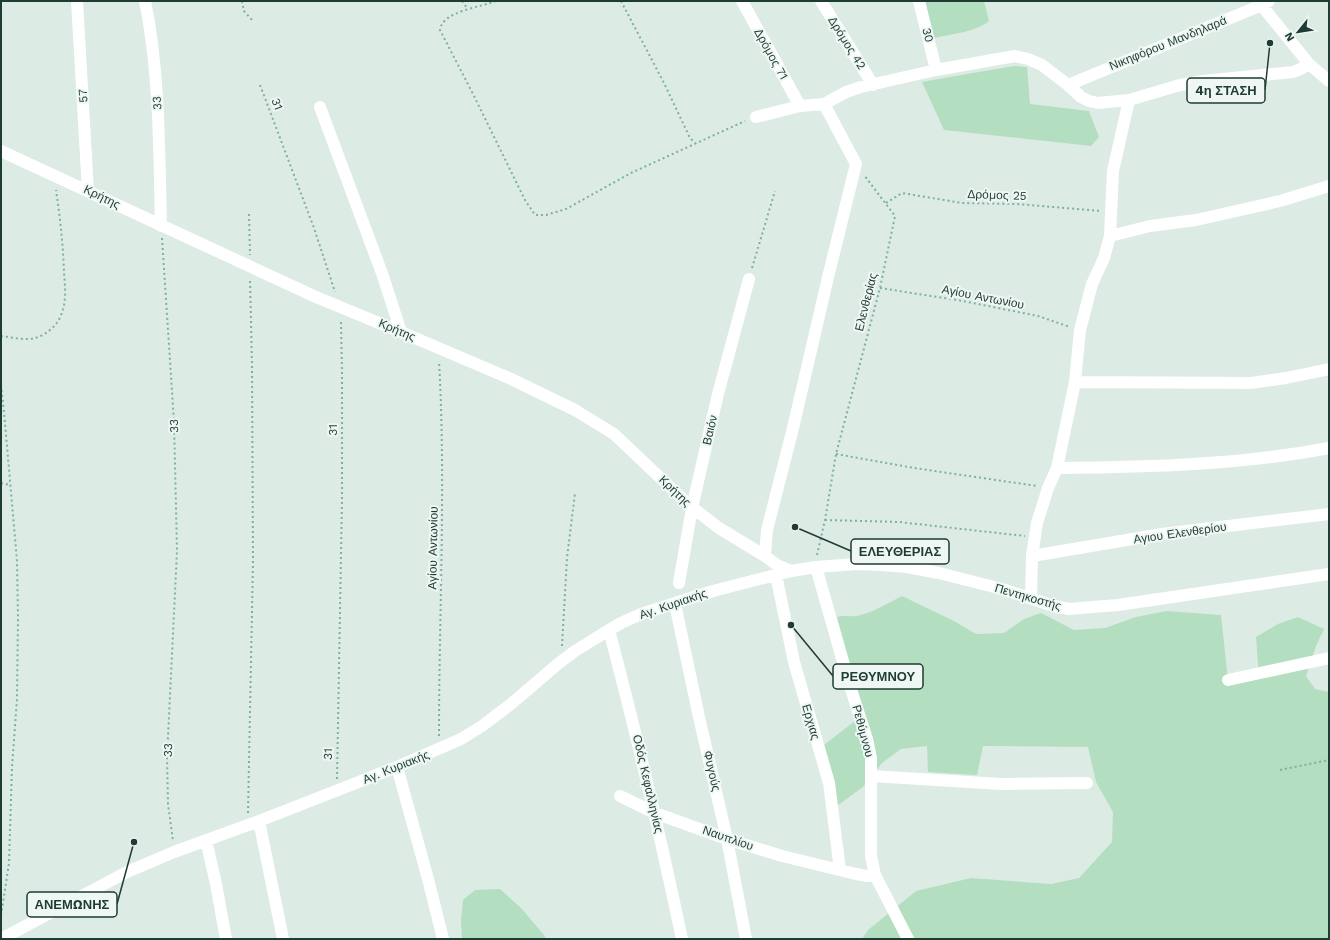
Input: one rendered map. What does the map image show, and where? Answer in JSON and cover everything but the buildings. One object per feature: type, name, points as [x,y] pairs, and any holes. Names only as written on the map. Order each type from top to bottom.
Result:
[{"type":"street","name":"57","points":[[77,1],[88,191]]},
{"type":"street","name":"33","points":[[145,1],[151,29],[157,103],[161,226]]},
{"type":"street","name":"Δρόμος 71","points":[[742,1],[800,106]]},
{"type":"street","name":"Δρόμος 42","points":[[821,1],[874,85]]},
{"type":"street","name":"30","points":[[919,1],[936,70]]},
{"type":"street","points":[[1263,2],[1309,64],[1329,81]]},
{"type":"street","name":"Νικηφόρου Μανδηλαρά","points":[[1068,85],[1263,2]]},
{"type":"street","points":[[756,117],[800,106],[824,104],[846,92],[936,70],[1015,56],[1028,59],[1042,66],[1068,85],[1081,97],[1098,103],[1129,100],[1180,85],[1203,81],[1293,72],[1309,64]]},
{"type":"street","points":[[1031,598],[1032,556],[1037,523],[1048,488],[1057,468],[1075,382],[1080,330],[1092,284],[1104,258],[1110,236],[1113,171],[1129,100]]},
{"type":"street","points":[[764,556],[767,530],[856,164],[824,104]]},
{"type":"street","points":[[320,107],[380,269],[401,332]]},
{"type":"street","name":"Κρήτης","points":[[1,151],[250,267],[340,307],[509,378],[575,410],[614,434],[692,508],[719,528],[778,565],[791,571]]},
{"type":"street","points":[[1110,236],[1150,226],[1196,220],[1280,201],[1329,186]]},
{"type":"street","name":"Βαιόν","points":[[679,583],[692,508],[718,394],[749,279]]},
{"type":"street","points":[[1075,382],[1251,383],[1286,378],[1329,369]]},
{"type":"street","points":[[1057,468],[1157,467],[1293,454],[1329,448]]},
{"type":"street","name":"Αγιου Ελενθερίου","points":[[1032,556],[1162,534],[1329,514]]},
{"type":"street","name":"Πεντηκοστής","points":[[776,575],[816,567],[857,564],[907,567],[973,581],[1054,606],[1070,609],[1118,604],[1329,574]]},
{"type":"street","name":"Ρεθύμνου","points":[[816,567],[849,683],[867,739],[871,758],[871,840],[875,875],[908,939]]},
{"type":"street","name":"Αγ. Κυριακής","points":[[1,938],[127,872],[174,852],[254,823],[397,767],[461,739],[482,726],[566,658],[621,623],[641,614],[712,591],[776,575]]},
{"type":"street","name":"Ερχιας","points":[[776,575],[794,662],[829,783],[840,870]]},
{"type":"street","name":"Φυγούς","points":[[675,604],[699,717],[728,839],[746,939]]},
{"type":"street","name":"Οδός Κεφαλληνίας","points":[[608,630],[628,703],[655,813],[682,939]]},
{"type":"street","points":[[1228,680],[1329,658]]},
{"type":"street","points":[[397,767],[444,939]]},
{"type":"street","points":[[871,776],[1001,784],[1087,783]]},
{"type":"street","name":"Ναυπλίου","points":[[620,796],[655,813],[728,839],[782,856],[856,874],[875,875]]},
{"type":"street","points":[[254,823],[283,939]]},
{"type":"street","points":[[206,840],[226,939]]},
{"type":"path","points":[[242,1],[244,10],[252,20]]},
{"type":"path","points":[[462,1],[467,8]]},
{"type":"path","points":[[496,1],[478,7],[467,8],[453,15],[443,23],[440,30],[525,200],[534,215],[546,215],[566,209],[631,173],[756,117]]},
{"type":"path","points":[[621,1],[664,83],[690,138],[696,144]]},
{"type":"path","name":"31","points":[[260,85],[314,228],[340,307],[342,372],[342,500],[336,790]]},
{"type":"path","name":"Ελενθερίας","points":[[816,567],[836,454],[880,288],[895,216],[856,164]]},
{"type":"path","points":[[1,336],[34,339],[52,328],[58,322],[62,313],[65,297],[63,239],[54,175]]},
{"type":"path","points":[[749,279],[775,191]]},
{"type":"path","name":"Δρόμος 25","points":[[886,204],[902,193],[962,203],[1017,204],[1111,212]]},
{"type":"path","points":[[249,214],[252,366],[253,562],[248,812],[254,823]]},
{"type":"path","name":"33","points":[[161,226],[174,422],[177,551],[167,758],[168,804],[174,852]]},
{"type":"path","name":"Αγίου Αντωνίου","points":[[880,288],[963,301],[1030,315],[1080,330]]},
{"type":"path","name":"Αγίου Αντωνίου","points":[[438,348],[442,415],[439,749]]},
{"type":"path","points":[[1,385],[16,561],[18,617],[17,699],[12,767],[9,863],[1,916]]},
{"type":"path","points":[[836,454],[914,468],[1048,488]]},
{"type":"path","points":[[1,483],[10,485]]},
{"type":"path","points":[[566,658],[562,648],[566,574],[575,493]]},
{"type":"path","points":[[825,520],[899,522],[1035,537]]},
{"type":"path","points":[[1280,770],[1329,760]]},
{"type":"green space","points":[[925,1],[984,1],[989,21],[977,28],[934,38]]},
{"type":"green space","points":[[1014,66],[1027,67],[1030,104],[1089,111],[1099,137],[1091,146],[944,130],[922,82]]},
{"type":"green space","points":[[902,596],[954,621],[976,634],[1004,633],[1024,619],[1041,613],[1074,630],[1105,628],[1136,617],[1166,611],[1221,615],[1228,680],[1259,677],[1256,637],[1278,624],[1298,617],[1324,629],[1316,646],[1306,676],[1315,689],[1329,692],[1329,939],[862,939],[868,930],[916,891],[971,878],[1051,884],[1079,878],[1112,842],[1113,812],[1096,782],[1088,747],[983,746],[977,775],[928,772],[927,746],[901,749],[882,763],[863,787],[837,806],[835,784],[824,745],[864,714],[837,617],[863,615]]},
{"type":"green space","points":[[500,889],[521,908],[546,939],[462,939],[461,921],[463,900],[475,890]]},
{"type":"place","name":"4η ΣΤΑΣΗ","points":[[1270,43]]},
{"type":"place","name":"ΕΛΕΥΘΕΡΙΑΣ","points":[[795,527]]},
{"type":"place","name":"ΡΕΘΥΜΝΟΥ","points":[[791,625]]},
{"type":"place","name":"ΑΝΕΜΩΝΗΣ","points":[[134,842]]}]
